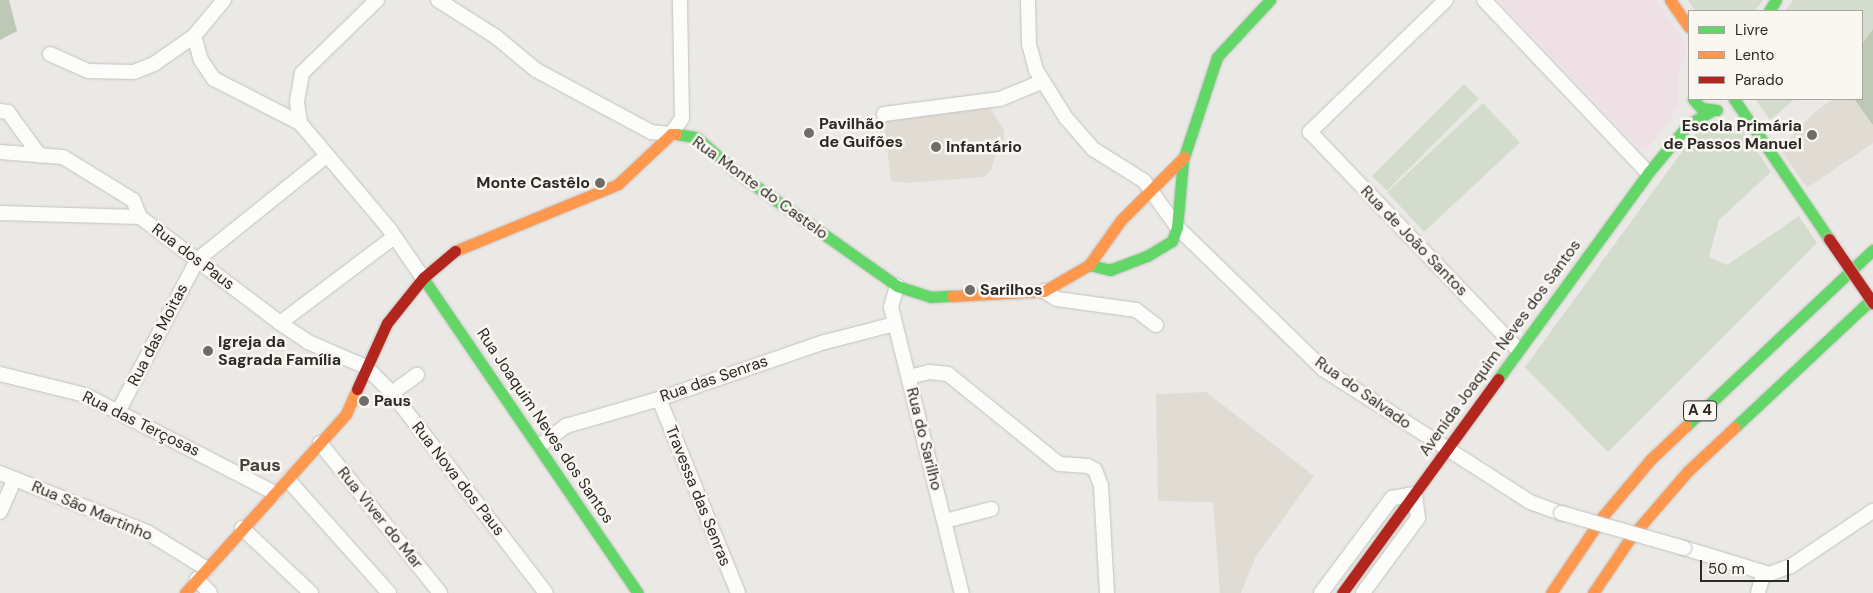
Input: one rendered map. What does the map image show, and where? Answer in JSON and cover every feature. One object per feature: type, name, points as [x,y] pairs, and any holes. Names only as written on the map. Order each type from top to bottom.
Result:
[{"type":"main road","points":[[1090,265],[1110,270],[1147,256],[1172,241],[1177,226],[1182,161],[1217,57],[1251,24],[1270,0]]},
{"type":"main road","points":[[1670,0],[1688,27]]},
{"type":"main road","name":"Avenida Joaquim Neves dos Santos","points":[[1688,125],[1693,100]]},
{"type":"main road","points":[[1694,100],[1701,108],[1740,112]]},
{"type":"main road","name":"Avenida Joaquim Neves dos Santos","points":[[1342,593],[1648,173],[1688,125],[1714,110],[1726,100]]},
{"type":"main road","points":[[1734,100],[1740,112],[1760,133],[1873,303]]},
{"type":"main road","points":[[185,593],[242,528],[289,481],[346,414],[387,324],[423,278],[450,253],[618,184],[671,134]]},
{"type":"main road","name":"Rua Monte do Castelo","points":[[671,134],[696,138],[773,200],[896,286],[930,297],[1044,292]]},
{"type":"main road","points":[[1044,292],[1090,265],[1121,220],[1182,161]]},
{"type":"main road","name":"A 4","points":[[1551,593],[1603,516],[1651,459],[1873,250]]},
{"type":"main road","name":"Rua Joaquim Neves dos Santos","points":[[423,278],[638,593]]},
{"type":"main road","name":"A 4","points":[[1593,593],[1631,537],[1674,486],[1873,298]]},
{"type":"street","points":[[50,54],[88,71],[134,72],[154,64],[194,36],[224,0]]},
{"type":"street","points":[[300,123],[297,102],[302,73],[377,0]]},
{"type":"street","name":"Rua Monte do Castelo","points":[[438,0],[495,36],[536,70],[651,132],[671,134]]},
{"type":"street","points":[[671,134],[682,118],[680,0]]},
{"type":"street","points":[[884,114],[1000,99],[1041,82],[1029,44],[1028,0]]},
{"type":"street","name":"Rua de João Santos","points":[[1446,0],[1310,132],[1518,350]]},
{"type":"street","points":[[1484,0],[1648,173]]},
{"type":"street","points":[[194,36],[201,60],[214,79],[300,123],[325,157],[394,237],[423,278]]},
{"type":"street","name":"Rua do Salvado","points":[[1041,82],[1093,148],[1144,181],[1153,190],[1177,226],[1323,369],[1446,450],[1530,502],[1684,548],[1763,574]]},
{"type":"street","points":[[0,111],[8,112],[40,156]]},
{"type":"street","points":[[0,152],[63,157],[133,200],[140,218]]},
{"type":"street","points":[[197,260],[325,157]]},
{"type":"street","name":"Rua dos Paus","points":[[0,213],[140,218],[308,342],[366,367]]},
{"type":"street","points":[[280,323],[394,237]]},
{"type":"street","name":"Rua das Moitas","points":[[119,410],[197,260]]},
{"type":"street","name":"Rua do Sarilho","points":[[896,286],[892,307],[895,324],[962,593]]},
{"type":"street","points":[[1044,292],[1057,299],[1136,310],[1156,325]]},
{"type":"street","name":"Rua das Senras","points":[[539,446],[566,426],[659,399],[772,359],[895,324]]},
{"type":"street","name":"Rua Nova dos Paus","points":[[366,367],[392,393],[546,593]]},
{"type":"street","points":[[909,377],[929,372],[948,374],[1059,464],[1088,466],[1095,470],[1101,486],[1107,593]]},
{"type":"street","name":"Rua das Terçosas","points":[[0,374],[85,394],[119,410],[275,493]]},
{"type":"street","points":[[392,393],[417,375]]},
{"type":"street","name":"Travessa das Senras","points":[[659,399],[738,593]]},
{"type":"street","name":"Rua Viver do Mar","points":[[320,443],[440,593]]},
{"type":"street","name":"Rua São Martinho","points":[[0,473],[147,532],[207,569]]},
{"type":"street","points":[[0,512],[15,479]]},
{"type":"street","points":[[289,481],[389,593]]},
{"type":"street","points":[[1321,593],[1392,498],[1415,494],[1418,518],[1363,593]]},
{"type":"street","points":[[945,521],[991,509]]},
{"type":"street","points":[[1758,593],[1763,574],[1791,566],[1873,511]]},
{"type":"street","points":[[242,528],[311,593]]},
{"type":"street","points":[[197,579],[210,593]]},
{"type":"shaded area","points":[[1498,0],[1656,0],[1684,41],[1686,50],[1678,77],[1679,106],[1649,147],[1643,150],[1638,147]]},
{"type":"shaded area","points":[[1832,100],[1855,100],[1873,125],[1873,143],[1807,188],[1780,149],[1816,111]]},
{"type":"shaded area","name":"Infantário","points":[[989,106],[1004,130],[1003,150],[997,150],[991,170],[984,177],[905,183],[891,181],[883,116]]},
{"type":"shaded area","points":[[1206,392],[1314,476],[1256,556],[1241,593],[1220,593],[1213,502],[1158,501],[1156,394]]},
{"type":"green space","points":[[0,0],[9,0],[17,31],[0,40]]},
{"type":"green space","points":[[1688,0],[1763,0],[1756,10],[1694,10]]},
{"type":"green space","points":[[1793,0],[1873,0],[1873,29],[1863,43],[1863,10],[1786,10]]},
{"type":"green space","points":[[1873,29],[1873,125],[1855,100],[1863,100],[1863,43]]},
{"type":"green space","points":[[1464,84],[1479,99],[1387,191],[1372,176]]},
{"type":"green space","points":[[1756,100],[1794,100],[1770,120]]},
{"type":"green space","points":[[1483,103],[1520,142],[1424,232],[1387,192]]},
{"type":"green space","points":[[1720,120],[1741,127],[1771,172],[1719,220],[1709,257],[1727,265],[1799,216],[1817,243],[1608,452],[1525,367],[1700,127],[1709,121]]},
{"type":"traffic: fast","points":[[1184,157],[1217,57],[1270,0]]},
{"type":"traffic: fast","points":[[1770,10],[1776,0]]},
{"type":"traffic: fast","points":[[1694,100],[1701,108],[1717,110]]},
{"type":"traffic: fast","points":[[1735,100],[1829,239]]},
{"type":"traffic: fast","points":[[1498,379],[1648,173],[1688,125],[1711,111]]},
{"type":"traffic: fast","points":[[676,134],[696,137],[736,172],[897,286],[930,297],[952,296]]},
{"type":"traffic: fast","points":[[1089,265],[1110,270],[1147,256],[1172,241],[1177,227],[1183,161]]},
{"type":"traffic: fast","points":[[1686,426],[1873,250]]},
{"type":"traffic: fast","points":[[423,278],[638,593]]},
{"type":"traffic: fast","points":[[1735,427],[1873,298]]},
{"type":"traffic: slow","points":[[1670,0],[1688,26]]},
{"type":"traffic: slow","points":[[455,251],[618,184],[671,134],[676,134]]},
{"type":"traffic: slow","points":[[952,296],[1044,291],[1089,265],[1121,220],[1184,157]]},
{"type":"traffic: slow","points":[[185,593],[346,414],[357,389]]},
{"type":"traffic: slow","points":[[1551,593],[1603,516],[1651,459],[1686,426]]},
{"type":"traffic: slow","points":[[1593,593],[1631,537],[1688,471],[1735,427]]},
{"type":"traffic: jam","points":[[1829,239],[1873,303]]},
{"type":"traffic: jam","points":[[357,389],[387,323],[423,278],[455,251]]},
{"type":"traffic: jam","points":[[1342,593],[1498,379]]},
{"type":"place","name":"Pavilhão de Guifões","points":[[809,133]]},
{"type":"place","name":"Escola Primária de Passos Manuel","points":[[1812,135]]},
{"type":"place","name":"Infantário","points":[[936,147]]},
{"type":"place","name":"Monte Castêlo","points":[[600,183]]},
{"type":"place","name":"Sarilhos","points":[[970,290]]},
{"type":"place","name":"Igreja da Sagrada Família","points":[[208,351]]},
{"type":"place","name":"Paus","points":[[364,401]]},
{"type":"district","name":"Paus","points":[[260,465]]}]
